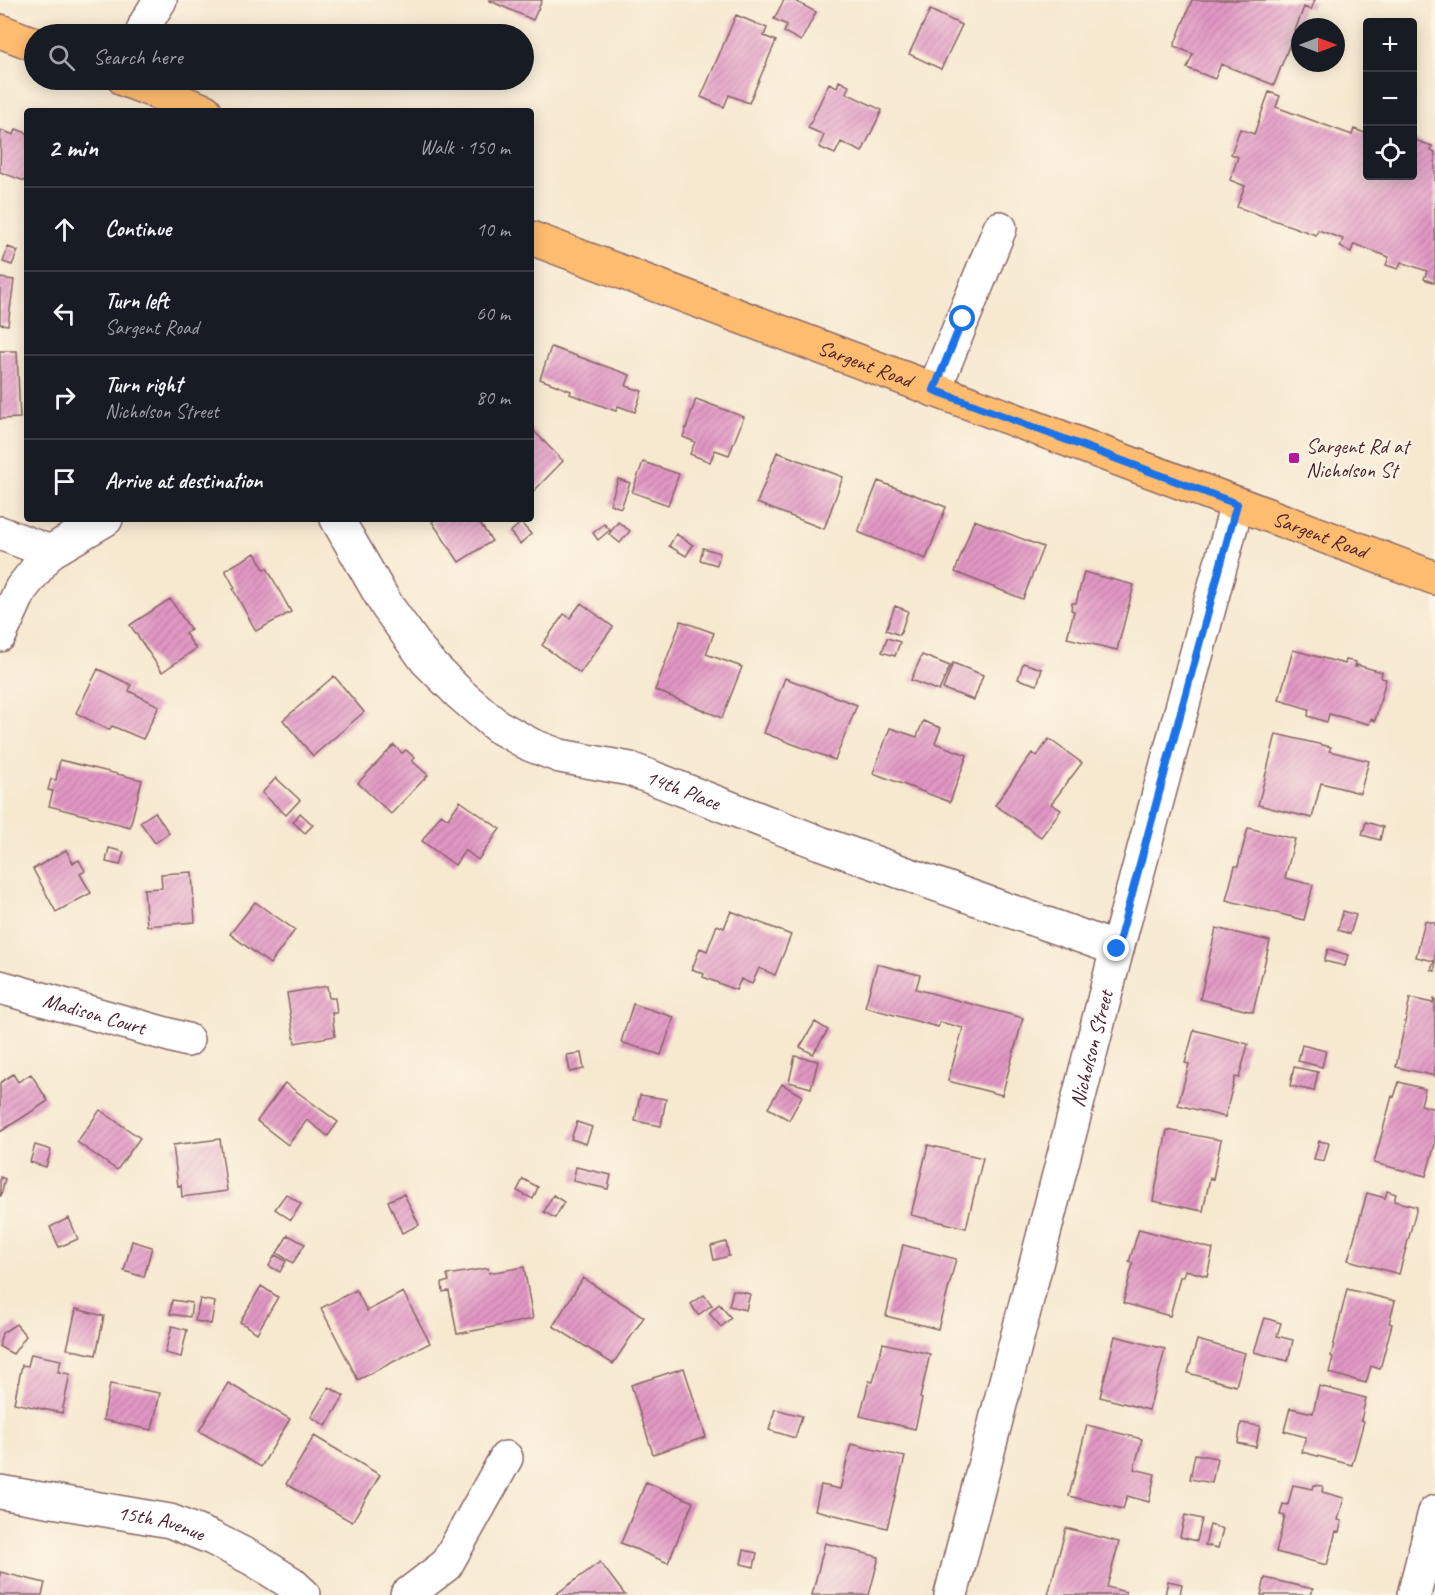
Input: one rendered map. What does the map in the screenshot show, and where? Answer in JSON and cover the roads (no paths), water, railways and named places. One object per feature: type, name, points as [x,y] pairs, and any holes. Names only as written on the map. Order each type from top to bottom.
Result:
[{"type":"main road","points":[[0,31],[24,40]]},
{"type":"main road","points":[[151,90],[197,108]]},
{"type":"main road","name":"Sargent Road","points":[[534,239],[1435,578]]},
{"type":"street","points":[[146,24],[160,0]]},
{"type":"street","points":[[934,390],[1000,228]]},
{"type":"street","name":"Nicholson Street","points":[[951,1595],[1117,949],[1237,504]]},
{"type":"street","points":[[0,635],[21,589],[50,552],[101,522]]},
{"type":"street","name":"14th Place","points":[[339,522],[387,606],[426,660],[497,726],[531,745],[560,756],[630,769],[820,843],[1117,949]]},
{"type":"street","points":[[0,533],[50,552]]},
{"type":"street","name":"Madison Court","points":[[0,987],[187,1040]]},
{"type":"street","points":[[407,1595],[446,1565],[506,1458]]},
{"type":"street","name":"15th Avenue","points":[[0,1492],[170,1521],[253,1558],[291,1583],[304,1595]]},
{"type":"street","points":[[1414,1595],[1435,1512]]},
{"type":"place","name":"Sargent Rd at Nicholson St","points":[[1294,458]]}]
